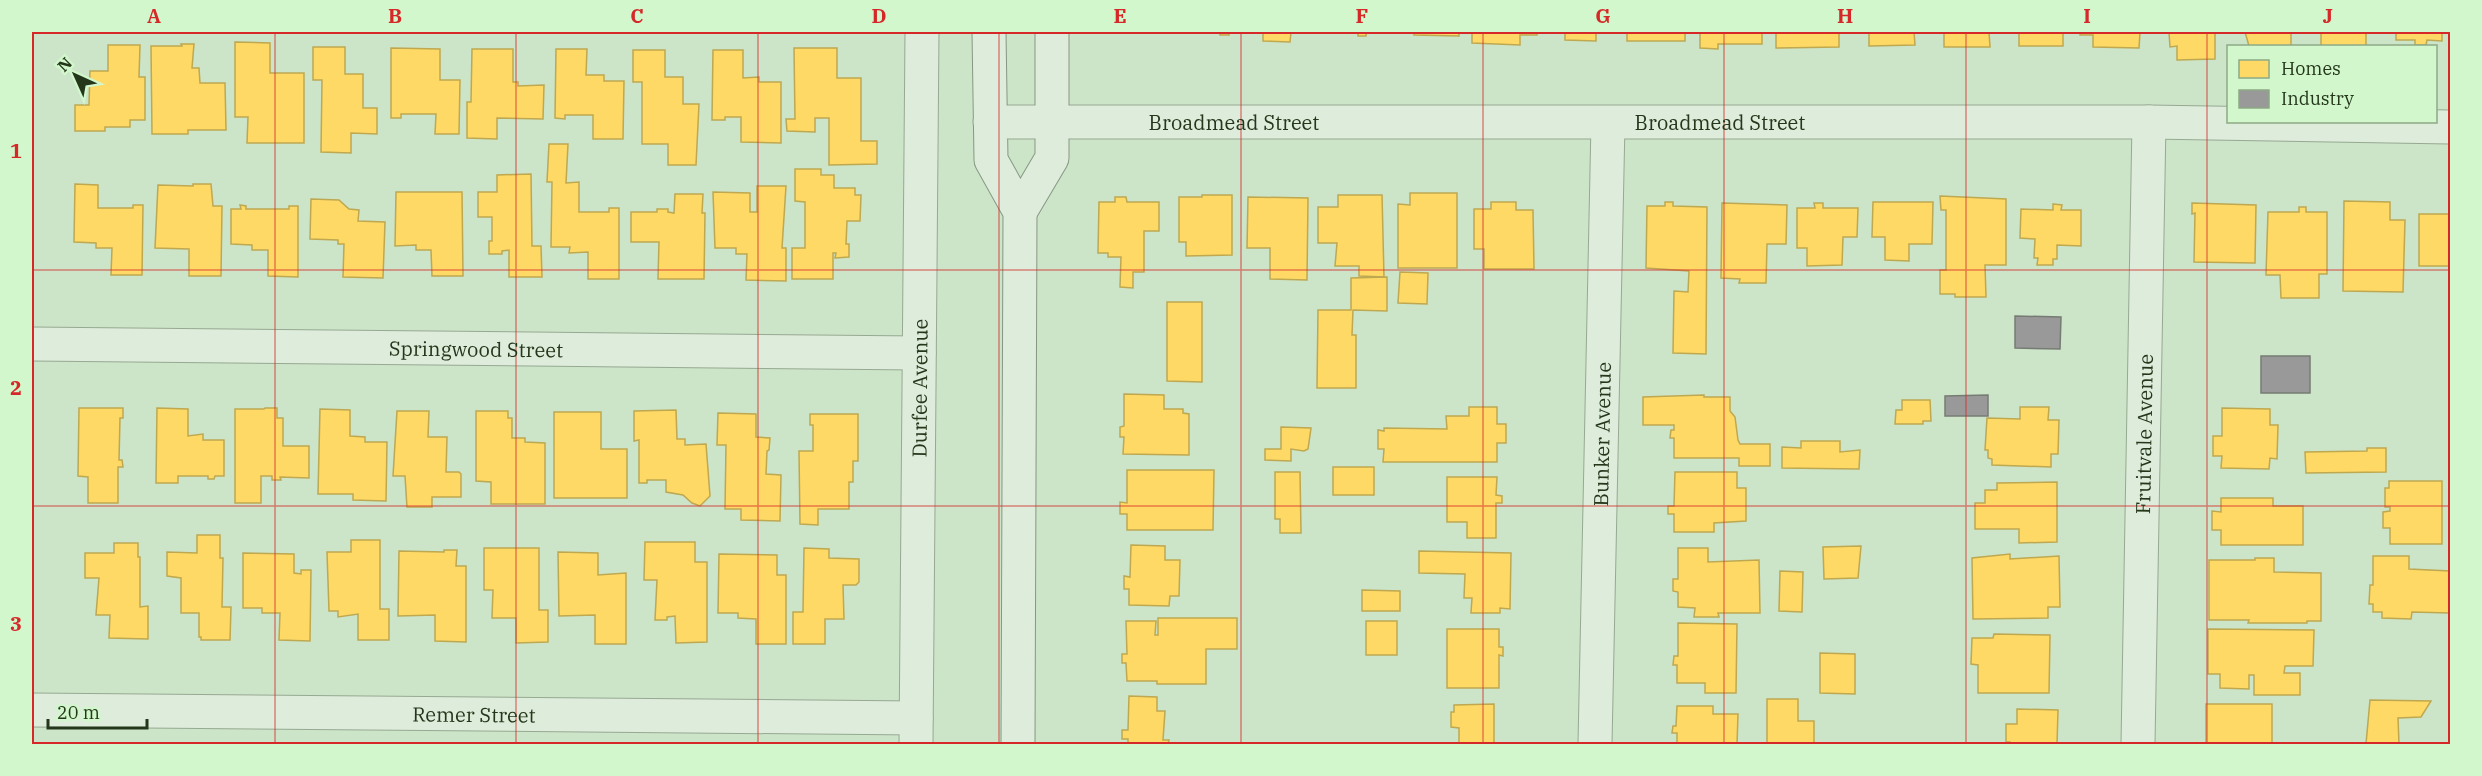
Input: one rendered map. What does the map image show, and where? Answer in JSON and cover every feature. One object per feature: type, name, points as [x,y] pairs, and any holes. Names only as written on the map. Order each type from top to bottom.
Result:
[{"type":"street","name":"Durfee Avenue","points":[[916,731],[922,32]]},
{"type":"street","points":[[990,32],[991,160],[1020,212],[1018,744]]},
{"type":"street","points":[[1020,212],[1052,158],[1052,32]]},
{"type":"street","name":"Broadmead Street","points":[[990,122],[2149,122],[2451,127]]},
{"type":"street","name":"Fruitvale Avenue","points":[[2138,744],[2149,122]]},
{"type":"street","name":"Bunker Avenue","points":[[1595,744],[1608,123]]},
{"type":"street","name":"Springwood Street","points":[[32,344],[919,353]]},
{"type":"street","name":"Remer Street","points":[[32,710],[916,731]]},
{"type":"building: Homes","points":[[1220,32],[1229,32],[1229,35],[1220,35]]},
{"type":"building: Homes","points":[[1263,32],[1291,32],[1290,42],[1263,41]]},
{"type":"building: Homes","points":[[1358,32],[1366,32],[1366,36],[1358,36]]},
{"type":"building: Homes","points":[[1414,32],[1459,32],[1459,36],[1414,35]]},
{"type":"building: Homes","points":[[1472,32],[1537,32],[1537,35],[1520,35],[1520,45],[1472,43]]},
{"type":"building: Homes","points":[[1565,32],[1610,33],[1596,33],[1596,41],[1565,40]]},
{"type":"building: Homes","points":[[1627,32],[1685,32],[1685,41],[1627,41]]},
{"type":"building: Homes","points":[[1700,32],[1762,32],[1762,44],[1718,44],[1718,49],[1700,48]]},
{"type":"building: Homes","points":[[1776,32],[1839,32],[1839,47],[1776,48]]},
{"type":"building: Homes","points":[[1869,32],[1914,32],[1915,45],[1869,46]]},
{"type":"building: Homes","points":[[1944,32],[1989,32],[1990,47],[1944,47]]},
{"type":"building: Homes","points":[[2019,32],[2063,32],[2063,46],[2019,46]]},
{"type":"building: Homes","points":[[2080,32],[2140,32],[2139,48],[2093,47],[2093,35],[2080,35]]},
{"type":"building: Homes","points":[[2169,32],[2215,32],[2215,59],[2177,60],[2177,46],[2170,47]]},
{"type":"building: Homes","points":[[2245,32],[2291,32],[2291,45],[2249,45]]},
{"type":"building: Homes","points":[[2321,32],[2366,32],[2366,45],[2321,45]]},
{"type":"building: Homes","points":[[2382,32],[2442,32],[2442,41],[2427,40],[2426,45],[2415,45],[2415,40],[2396,40],[2396,33]]},
{"type":"building: Homes","points":[[235,42],[270,43],[270,73],[304,73],[304,143],[247,143],[248,117],[235,117]]},
{"type":"building: Homes","points":[[181,44],[194,44],[192,68],[199,68],[200,83],[225,83],[226,130],[188,130],[188,134],[152,134],[151,46],[182,46]]},
{"type":"building: Homes","points":[[108,45],[140,45],[139,77],[145,77],[145,120],[130,120],[130,127],[105,127],[105,131],[75,131],[75,105],[89,105],[90,71],[108,71]]},
{"type":"building: Homes","points":[[313,47],[345,47],[345,74],[363,74],[363,108],[377,108],[377,134],[351,133],[351,153],[321,152],[322,80],[313,80]]},
{"type":"building: Homes","points":[[391,48],[440,49],[440,80],[460,80],[459,134],[435,134],[436,114],[401,114],[401,118],[391,118]]},
{"type":"building: Homes","points":[[794,48],[837,48],[837,78],[861,78],[861,141],[877,141],[877,164],[829,165],[829,118],[815,118],[815,132],[787,131],[786,119],[795,119]]},
{"type":"building: Homes","points":[[472,49],[513,49],[513,82],[518,82],[518,86],[544,85],[543,119],[497,118],[497,139],[467,138],[467,102],[471,102]]},
{"type":"building: Homes","points":[[556,49],[587,49],[586,75],[604,75],[604,81],[624,81],[623,139],[593,139],[593,115],[565,115],[565,119],[555,118]]},
{"type":"building: Homes","points":[[633,50],[665,50],[665,77],[683,77],[683,104],[699,104],[696,165],[668,165],[668,144],[642,144],[642,82],[633,82]]},
{"type":"building: Homes","points":[[713,50],[743,50],[743,78],[759,77],[759,82],[781,82],[781,143],[741,142],[741,117],[712,120]]},
{"type":"building: Homes","points":[[549,144],[568,144],[566,183],[579,182],[579,212],[609,212],[609,208],[619,208],[619,279],[588,279],[588,252],[569,253],[570,247],[551,247],[552,182],[547,182]]},
{"type":"building: Homes","points":[[795,169],[821,169],[821,175],[834,175],[834,188],[855,188],[855,195],[861,195],[860,221],[847,221],[846,244],[849,244],[849,257],[835,258],[836,253],[833,253],[833,279],[792,279],[792,248],[805,248],[805,202],[795,201]]},
{"type":"building: Homes","points":[[531,174],[532,246],[541,246],[542,277],[509,277],[509,250],[502,251],[502,254],[489,254],[489,241],[492,241],[492,217],[478,217],[478,192],[497,192],[497,175]]},
{"type":"building: Homes","points":[[75,184],[98,185],[98,208],[133,208],[133,205],[143,205],[142,275],[111,275],[112,248],[96,248],[96,243],[74,242]]},
{"type":"building: Homes","points":[[193,184],[211,184],[213,206],[222,206],[221,276],[189,276],[189,249],[155,248],[158,185],[193,186]]},
{"type":"building: Homes","points":[[757,186],[786,186],[782,248],[786,248],[786,281],[746,280],[747,254],[736,254],[736,248],[715,248],[713,192],[750,193],[750,212],[757,212]]},
{"type":"building: Homes","points":[[396,192],[462,192],[463,276],[432,276],[431,250],[416,250],[416,245],[395,246]]},
{"type":"building: Homes","points":[[1410,193],[1457,193],[1457,268],[1398,268],[1398,204],[1410,205]]},
{"type":"building: Homes","points":[[675,194],[703,194],[704,279],[658,279],[659,242],[631,242],[631,212],[657,212],[657,209],[668,209],[668,212],[674,213]]},
{"type":"building: Homes","points":[[1202,195],[1232,195],[1232,255],[1186,256],[1186,242],[1179,242],[1179,197],[1202,197]]},
{"type":"building: Homes","points":[[1338,195],[1382,195],[1384,277],[1359,276],[1359,266],[1335,266],[1337,243],[1318,243],[1318,207],[1338,207]]},
{"type":"building: Homes","points":[[1940,196],[2006,199],[2006,265],[1985,265],[1986,297],[1955,297],[1955,294],[1940,294],[1940,270],[1946,270],[1946,210],[1941,210]]},
{"type":"building: Homes","points":[[1115,197],[1126,197],[1127,202],[1159,202],[1159,231],[1144,231],[1144,272],[1133,272],[1133,288],[1120,287],[1121,257],[1108,257],[1108,253],[1098,253],[1099,202],[1115,202]]},
{"type":"building: Homes","points":[[1248,197],[1308,198],[1307,280],[1270,279],[1270,248],[1247,248]]},
{"type":"building: Homes","points":[[311,199],[339,200],[349,209],[359,210],[358,221],[385,222],[383,278],[343,277],[344,244],[338,244],[338,240],[310,239]]},
{"type":"building: Homes","points":[[2344,201],[2390,202],[2390,220],[2405,220],[2403,292],[2343,291]]},
{"type":"building: Homes","points":[[1491,202],[1516,202],[1516,210],[1533,210],[1534,269],[1484,269],[1484,249],[1474,249],[1474,209],[1491,209]]},
{"type":"building: Homes","points":[[1665,202],[1673,202],[1673,206],[1707,207],[1706,354],[1673,353],[1674,291],[1688,292],[1689,271],[1646,268],[1647,206],[1665,206]]},
{"type":"building: Homes","points":[[1873,202],[1933,202],[1932,244],[1909,244],[1909,261],[1885,260],[1885,237],[1872,237]]},
{"type":"building: Homes","points":[[1722,203],[1787,205],[1786,244],[1767,244],[1766,283],[1739,283],[1740,279],[1721,278]]},
{"type":"building: Homes","points":[[1814,203],[1823,203],[1823,208],[1858,208],[1857,237],[1843,237],[1842,265],[1807,266],[1807,248],[1797,248],[1797,208],[1815,208]]},
{"type":"building: Homes","points":[[2192,203],[2256,205],[2255,263],[2194,262],[2195,213],[2192,214]]},
{"type":"building: Homes","points":[[2053,204],[2062,205],[2061,210],[2081,210],[2081,246],[2057,245],[2057,259],[2053,259],[2053,265],[2037,265],[2038,258],[2034,258],[2035,239],[2020,238],[2021,209],[2053,210]]},
{"type":"building: Homes","points":[[240,205],[246,206],[246,209],[289,209],[289,206],[298,206],[298,277],[268,276],[268,250],[252,250],[252,245],[231,244],[231,209],[241,209]]},
{"type":"building: Homes","points":[[2299,207],[2306,207],[2306,212],[2327,212],[2327,274],[2319,274],[2319,298],[2281,298],[2280,275],[2266,275],[2268,212],[2299,212]]},
{"type":"building: Homes","points":[[2419,214],[2450,214],[2450,266],[2419,266]]},
{"type":"building: Homes","points":[[1400,272],[1428,273],[1427,304],[1398,303]]},
{"type":"building: Homes","points":[[1387,277],[1387,311],[1353,310],[1352,335],[1356,335],[1356,388],[1317,388],[1318,310],[1351,310],[1351,278]]},
{"type":"building: Homes","points":[[1167,302],[1202,302],[1202,382],[1167,381]]},
{"type":"building: Homes","points":[[1124,394],[1164,395],[1164,409],[1183,409],[1183,413],[1189,414],[1189,455],[1123,454],[1124,437],[1120,437],[1120,427],[1124,426]]},
{"type":"building: Homes","points":[[1704,395],[1704,397],[1730,397],[1730,411],[1735,417],[1740,444],[1770,444],[1770,466],[1739,466],[1739,458],[1674,458],[1674,438],[1670,438],[1674,425],[1643,425],[1643,397]]},
{"type":"building: Homes","points":[[1902,400],[1930,400],[1931,421],[1923,421],[1923,424],[1895,424],[1896,410],[1902,410]]},
{"type":"building: Homes","points":[[1469,407],[1497,407],[1497,424],[1506,424],[1506,443],[1497,443],[1497,462],[1383,462],[1384,449],[1378,449],[1378,430],[1384,431],[1384,428],[1447,429],[1446,416],[1469,416]]},
{"type":"building: Homes","points":[[2020,407],[2049,407],[2048,420],[2059,420],[2058,454],[2051,454],[2051,467],[1992,465],[1992,459],[1988,458],[1988,450],[1985,450],[1987,418],[2020,419]]},
{"type":"building: Homes","points":[[79,408],[123,408],[123,418],[120,418],[119,460],[122,460],[123,467],[118,467],[118,503],[88,503],[88,477],[78,476]]},
{"type":"building: Homes","points":[[157,408],[188,409],[188,436],[203,434],[203,440],[224,440],[224,476],[208,479],[208,476],[178,476],[178,483],[156,483]]},
{"type":"building: Homes","points":[[277,408],[277,418],[283,418],[283,446],[309,446],[309,478],[280,477],[281,480],[272,480],[272,476],[261,476],[261,503],[235,503],[235,409]]},
{"type":"building: Homes","points":[[2222,408],[2270,409],[2270,425],[2278,425],[2277,459],[2270,458],[2269,469],[2221,468],[2222,456],[2213,456],[2213,436],[2222,436]]},
{"type":"building: Homes","points":[[320,409],[350,410],[350,436],[365,437],[365,442],[387,442],[386,501],[353,500],[353,494],[318,494]]},
{"type":"building: Homes","points":[[676,410],[677,439],[685,439],[685,445],[706,444],[710,496],[700,506],[692,503],[683,495],[666,492],[666,480],[647,480],[647,483],[639,483],[639,440],[634,441],[634,411]]},
{"type":"building: Homes","points":[[397,411],[429,411],[428,437],[447,437],[446,472],[461,474],[461,497],[432,497],[432,507],[407,507],[405,476],[393,476]]},
{"type":"building: Homes","points":[[476,411],[508,411],[508,418],[512,418],[512,438],[525,438],[525,442],[545,443],[545,504],[491,504],[491,482],[476,481]]},
{"type":"building: Homes","points":[[554,412],[601,412],[601,449],[627,449],[627,498],[554,498]]},
{"type":"building: Homes","points":[[718,413],[756,414],[756,437],[770,438],[766,474],[781,475],[780,521],[741,520],[741,509],[725,509],[726,445],[717,445]]},
{"type":"building: Homes","points":[[810,414],[858,414],[858,461],[853,461],[853,482],[849,482],[849,509],[818,509],[818,525],[800,524],[799,451],[813,451],[813,425],[810,425]]},
{"type":"building: Homes","points":[[1281,427],[1311,428],[1308,449],[1304,451],[1291,449],[1291,461],[1265,460],[1265,449],[1281,449]]},
{"type":"building: Homes","points":[[1801,441],[1840,441],[1840,452],[1860,450],[1859,469],[1782,468],[1782,447],[1801,448]]},
{"type":"building: Homes","points":[[2367,448],[2386,448],[2386,472],[2306,473],[2305,452],[2367,451]]},
{"type":"building: Homes","points":[[1333,467],[1374,467],[1374,495],[1333,495]]},
{"type":"building: Homes","points":[[1127,470],[1214,470],[1213,530],[1127,530],[1127,514],[1120,514],[1120,502],[1127,503]]},
{"type":"building: Homes","points":[[1275,472],[1300,472],[1301,533],[1280,533],[1280,519],[1275,519]]},
{"type":"building: Homes","points":[[1675,472],[1737,472],[1737,488],[1746,488],[1746,521],[1714,523],[1714,532],[1674,532],[1674,514],[1668,514],[1668,506],[1674,506]]},
{"type":"building: Homes","points":[[1447,477],[1497,477],[1496,495],[1502,496],[1502,503],[1496,503],[1496,538],[1467,538],[1467,522],[1447,522]]},
{"type":"building: Homes","points":[[2389,481],[2442,481],[2442,544],[2390,544],[2390,528],[2383,528],[2383,512],[2390,511],[2390,507],[2385,507],[2385,488],[2389,488]]},
{"type":"building: Homes","points":[[2057,482],[2057,542],[2019,543],[2019,529],[1975,529],[1975,503],[1985,503],[1985,490],[1997,490],[1997,483]]},
{"type":"building: Homes","points":[[2221,498],[2273,498],[2273,506],[2303,506],[2303,545],[2221,545],[2221,530],[2212,530],[2212,511],[2221,512]]},
{"type":"building: Homes","points":[[197,535],[220,535],[220,558],[223,558],[222,607],[231,607],[230,640],[201,640],[199,613],[181,613],[181,578],[167,576],[167,552],[197,553]]},
{"type":"building: Homes","points":[[351,540],[380,540],[380,609],[389,609],[389,640],[358,640],[358,614],[338,617],[338,611],[329,611],[327,552],[351,552]]},
{"type":"building: Homes","points":[[645,542],[695,542],[695,562],[707,562],[707,642],[676,643],[675,616],[667,617],[667,620],[655,620],[657,580],[644,580]]},
{"type":"building: Homes","points":[[114,543],[138,543],[140,607],[148,606],[148,639],[109,638],[110,615],[96,615],[99,578],[85,578],[85,553],[114,553]]},
{"type":"building: Homes","points":[[1131,545],[1165,546],[1165,560],[1180,560],[1179,596],[1170,596],[1169,606],[1129,605],[1129,589],[1124,589],[1124,576],[1130,577]]},
{"type":"building: Homes","points":[[1861,546],[1858,578],[1824,579],[1823,547]]},
{"type":"building: Homes","points":[[484,548],[539,548],[539,610],[548,610],[548,642],[516,643],[516,618],[492,618],[493,590],[484,590]]},
{"type":"building: Homes","points":[[804,548],[829,549],[829,558],[859,559],[859,582],[856,585],[843,585],[844,619],[825,619],[825,644],[793,644],[793,612],[803,612]]},
{"type":"building: Homes","points":[[1678,548],[1708,548],[1708,562],[1759,560],[1760,613],[1718,613],[1719,617],[1694,617],[1695,608],[1678,607],[1678,592],[1673,591],[1673,579],[1678,579]]},
{"type":"building: Homes","points":[[444,550],[457,550],[456,566],[466,566],[466,642],[435,641],[435,615],[398,616],[399,551],[444,552]]},
{"type":"building: Homes","points":[[1419,551],[1511,553],[1510,609],[1500,608],[1500,613],[1471,613],[1472,598],[1464,598],[1465,574],[1419,573]]},
{"type":"building: Homes","points":[[558,552],[598,553],[598,575],[626,573],[626,644],[595,644],[595,615],[559,616]]},
{"type":"building: Homes","points":[[243,553],[294,554],[294,573],[301,574],[301,570],[311,570],[310,641],[279,640],[280,613],[262,613],[262,608],[243,608]]},
{"type":"building: Homes","points":[[719,554],[777,555],[777,575],[786,575],[786,644],[756,644],[756,619],[738,618],[738,613],[718,613]]},
{"type":"building: Homes","points":[[2010,554],[2010,559],[2059,556],[2060,607],[2048,607],[2048,618],[1973,619],[1972,558]]},
{"type":"building: Homes","points":[[2373,556],[2409,556],[2409,569],[2450,571],[2450,613],[2412,612],[2411,619],[2382,618],[2382,612],[2373,612],[2373,604],[2369,604],[2370,585],[2373,585]]},
{"type":"building: Homes","points":[[2255,558],[2274,558],[2274,572],[2321,573],[2321,621],[2248,623],[2249,620],[2209,620],[2209,560],[2255,560]]},
{"type":"building: Homes","points":[[1780,571],[1803,572],[1802,612],[1779,611]]},
{"type":"building: Homes","points":[[1362,590],[1400,591],[1400,611],[1362,611]]},
{"type":"building: Homes","points":[[1158,618],[1237,618],[1237,649],[1206,649],[1206,684],[1157,684],[1157,681],[1127,681],[1126,663],[1122,663],[1122,654],[1127,654],[1126,621],[1156,621],[1155,635],[1158,635]]},
{"type":"building: Homes","points":[[1366,621],[1397,621],[1397,655],[1366,655]]},
{"type":"building: Homes","points":[[1678,623],[1737,624],[1736,693],[1705,693],[1705,683],[1677,683],[1677,665],[1673,665],[1674,656],[1678,656]]},
{"type":"building: Homes","points":[[1447,629],[1499,629],[1499,647],[1503,647],[1503,656],[1499,655],[1499,688],[1447,688]]},
{"type":"building: Homes","points":[[2208,629],[2314,630],[2313,666],[2285,666],[2284,673],[2300,673],[2300,695],[2254,695],[2254,675],[2249,675],[2249,689],[2220,688],[2220,674],[2208,674]]},
{"type":"building: Homes","points":[[1994,634],[2050,635],[2049,693],[1978,693],[1978,665],[1971,664],[1972,638],[1993,638]]},
{"type":"building: Homes","points":[[1820,653],[1855,654],[1855,694],[1820,693]]},
{"type":"building: Homes","points":[[1129,696],[1157,697],[1157,711],[1165,711],[1163,740],[1169,740],[1168,744],[1128,744],[1128,739],[1122,739],[1122,730],[1128,730]]},
{"type":"building: Homes","points":[[1767,699],[1798,699],[1798,721],[1814,721],[1814,744],[1767,744]]},
{"type":"building: Homes","points":[[2370,700],[2431,701],[2421,717],[2398,718],[2399,744],[2366,744]]},
{"type":"building: Homes","points":[[1494,704],[1494,744],[1459,744],[1459,728],[1451,727],[1451,712],[1454,712],[1454,705]]},
{"type":"building: Homes","points":[[2206,704],[2272,704],[2272,744],[2206,744]]},
{"type":"building: Homes","points":[[1677,706],[1713,706],[1713,714],[1738,714],[1737,744],[1677,744],[1677,733],[1672,733],[1673,726],[1676,726]]},
{"type":"building: Homes","points":[[2017,709],[2058,710],[2057,744],[2010,744],[2006,742],[2006,724],[2017,724]]},
{"type":"building: Industry","points":[[2015,316],[2061,317],[2060,349],[2015,348]]},
{"type":"building: Industry","points":[[2261,356],[2310,356],[2310,393],[2261,393]]},
{"type":"building: Industry","points":[[1988,395],[1988,416],[1945,416],[1945,396]]}]
